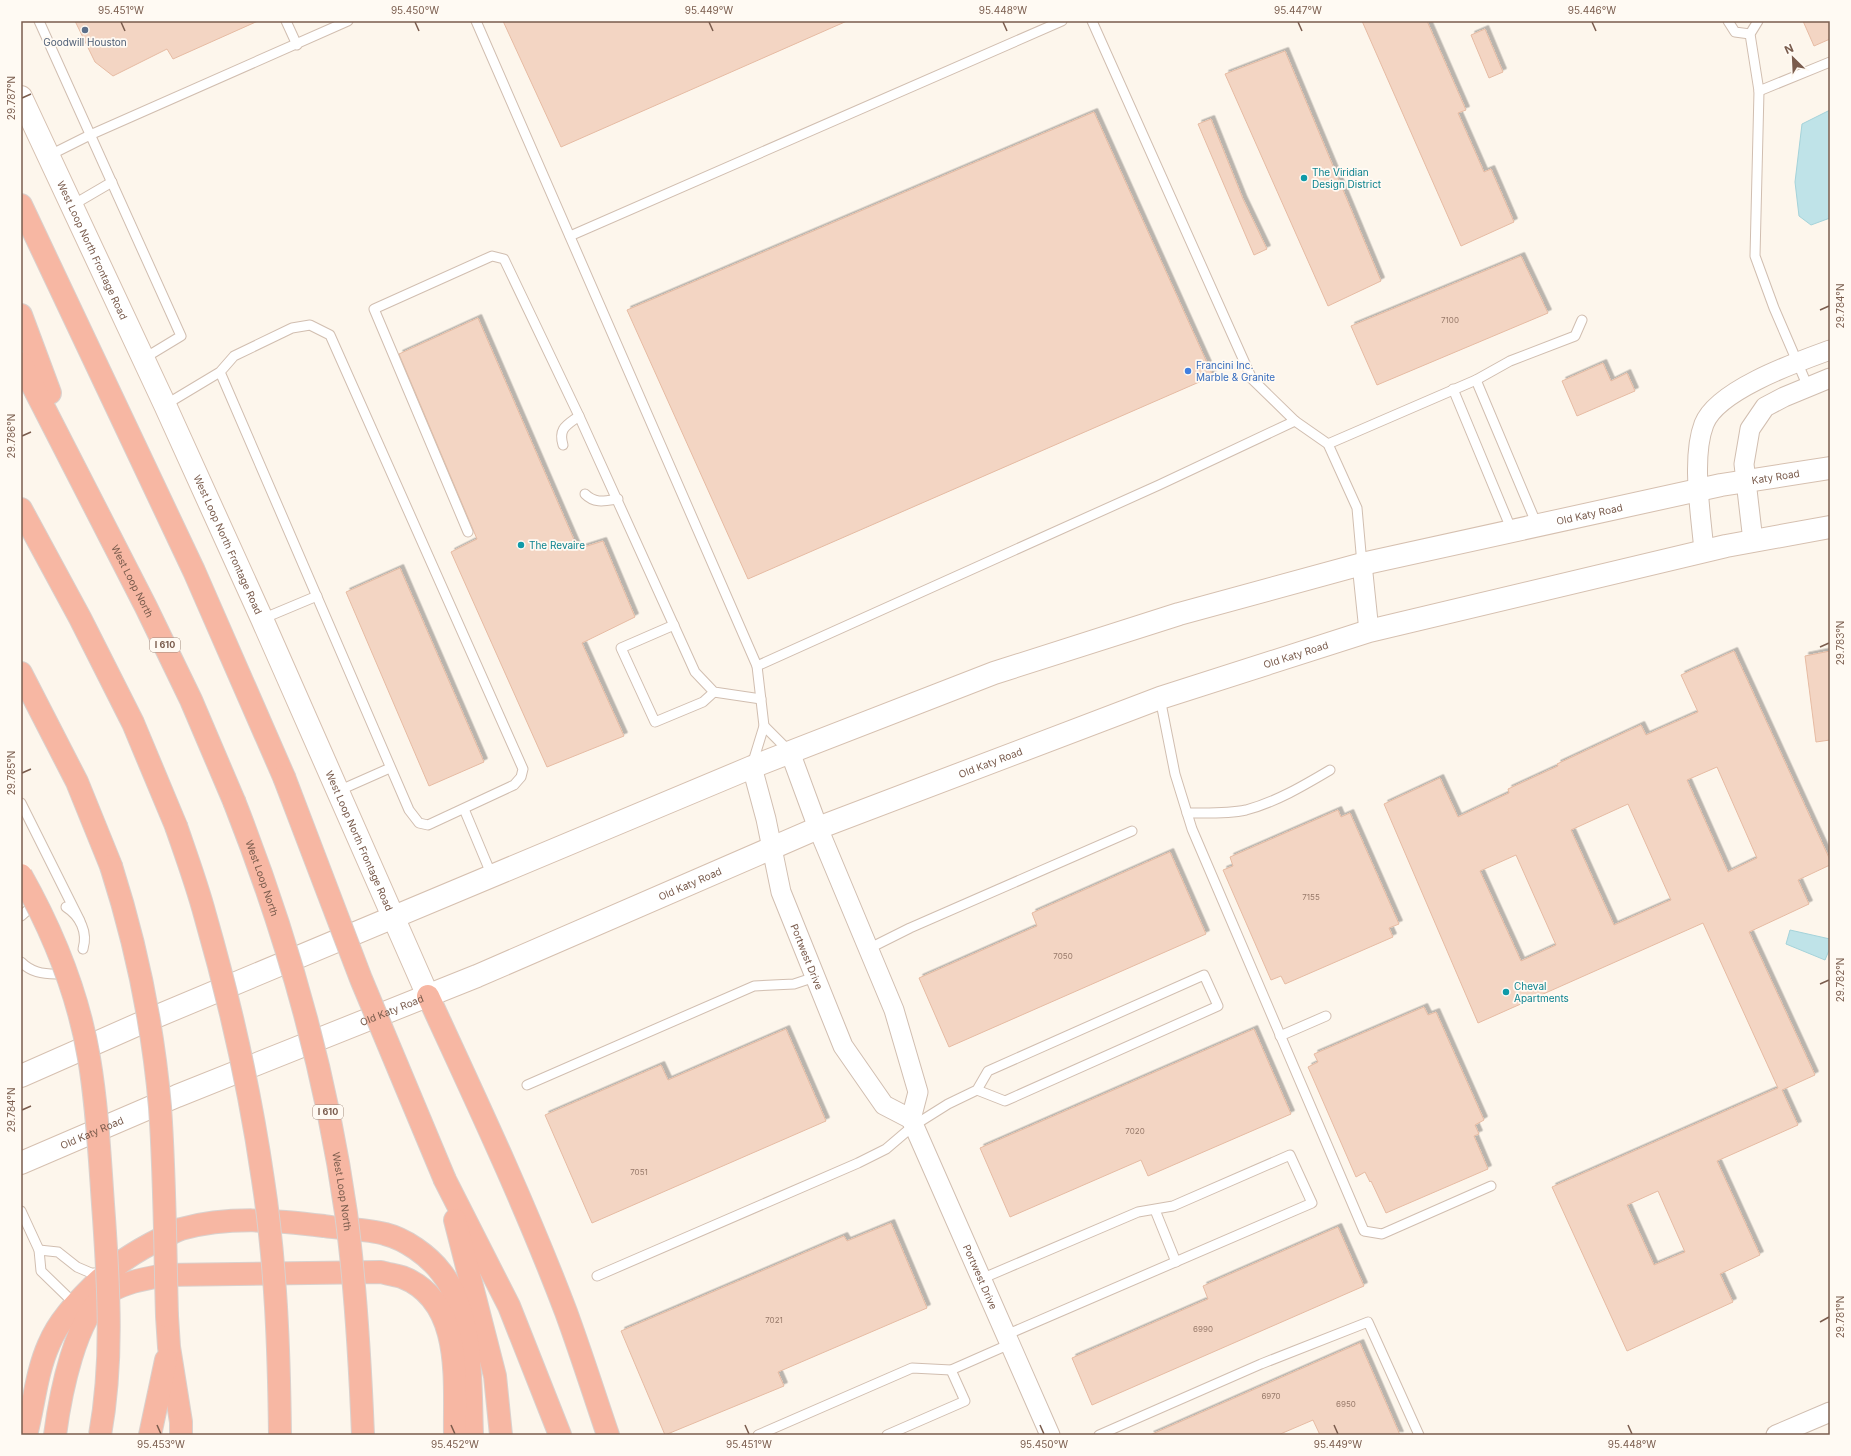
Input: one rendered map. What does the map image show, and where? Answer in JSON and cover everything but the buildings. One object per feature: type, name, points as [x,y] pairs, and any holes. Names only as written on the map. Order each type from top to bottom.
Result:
[{"type":"highway","points":[[21,205],[92,352],[194,571],[284,777],[361,979],[445,1180],[509,1306],[560,1435]]},
{"type":"highway","points":[[21,315],[87,493]]},
{"type":"highway","name":"West Loop North","points":[[21,363],[168,652],[234,801],[253,849],[283,940],[323,1088],[340,1176],[350,1251],[359,1352],[363,1435]]},
{"type":"highway","points":[[21,509],[80,618],[133,723],[176,826],[205,913],[223,980],[252,1110],[264,1181],[272,1254],[279,1346],[280,1435]]},
{"type":"highway","points":[[21,673],[78,782],[111,866],[133,942],[149,1026],[160,1107],[167,1316],[169,1347],[181,1422],[181,1435]]},
{"type":"highway","points":[[21,875],[36,902],[59,951],[77,1006],[89,1057],[95,1100],[109,1295],[109,1339],[106,1402],[100,1435]]},
{"type":"highway","points":[[428,996],[498,1148],[545,1259],[580,1350],[608,1435]]},
{"type":"highway","points":[[445,1180],[495,1376],[501,1435]]},
{"type":"highway","points":[[55,1435],[64,1380],[75,1345],[82,1309],[106,1273],[133,1252],[180,1229],[227,1221],[284,1221],[385,1234],[409,1245],[424,1256],[441,1272],[453,1293],[463,1320],[468,1350],[472,1435]]},
{"type":"highway","points":[[26,1435],[36,1388],[49,1344],[63,1318],[135,1280],[164,1275],[381,1272],[402,1277],[419,1287],[436,1303],[448,1325],[453,1350],[455,1435]]},
{"type":"highway","points":[[150,1435],[169,1347]]},
{"type":"main road","name":"West Loop North Frontage Road","points":[[21,97],[165,405],[262,620],[428,996]]},
{"type":"main road","name":"Katy Road","points":[[1721,485],[1830,468]]},
{"type":"main road","name":"Old Katy Road","points":[[21,1076],[148,1020],[790,752],[994,673],[1179,614],[1362,564],[1512,531],[1537,524],[1721,485]]},
{"type":"main road","points":[[1753,542],[1830,527]]},
{"type":"main road","name":"Old Katy Road","points":[[21,1163],[177,1096],[428,996],[818,828],[1160,698],[1368,631],[1704,551],[1753,542]]},
{"type":"street","points":[[1704,551],[1699,489],[1699,441],[1704,423],[1710,413],[1723,400],[1750,384],[1798,362],[1830,350]]},
{"type":"street","points":[[1753,542],[1744,464],[1750,429],[1765,407],[1830,378]]},
{"type":"street","points":[[1362,564],[1368,631]]},
{"type":"street","points":[[790,752],[818,828],[894,1010],[918,1092],[912,1123]]},
{"type":"street","name":"Portwest Drive","points":[[752,768],[772,847],[781,892],[843,1046],[884,1105],[912,1123],[1050,1435]]},
{"type":"street","points":[[1785,1433],[1830,1412]]},
{"type":"lane","points":[[39,21],[181,336],[143,359]]},
{"type":"lane","points":[[286,21],[297,45]]},
{"type":"lane","points":[[48,156],[90,135],[297,45],[348,21]]},
{"type":"lane","points":[[476,21],[757,666],[764,726],[752,768]]},
{"type":"lane","points":[[570,236],[1062,21]]},
{"type":"lane","points":[[1092,21],[1252,378],[1294,421],[1328,444],[1357,508],[1362,564]]},
{"type":"lane","points":[[1728,21],[1735,32],[1750,34]]},
{"type":"lane","points":[[1758,21],[1750,34],[1759,91],[1755,256],[1774,308],[1808,387]]},
{"type":"lane","points":[[1759,91],[1830,62]]},
{"type":"lane","points":[[72,206],[112,182]]},
{"type":"lane","points":[[468,532],[374,309],[492,256],[504,259],[618,500],[695,672],[714,692],[761,699]]},
{"type":"lane","points":[[1328,444],[1476,380],[1510,361],[1575,336],[1582,320]]},
{"type":"lane","points":[[165,405],[220,372],[234,356],[292,328],[310,325],[330,335],[523,769],[521,777],[514,785],[428,825],[419,823],[409,810],[220,372]]},
{"type":"lane","points":[[1476,380],[1537,524]]},
{"type":"lane","points":[[1453,389],[1512,531]]},
{"type":"lane","points":[[563,444],[560,436],[562,430],[579,416]]},
{"type":"lane","points":[[757,666],[1151,489],[1294,421]]},
{"type":"lane","points":[[585,494],[591,499],[600,502],[618,500]]},
{"type":"lane","points":[[262,620],[317,596]]},
{"type":"lane","points":[[674,625],[621,648],[655,722],[703,702],[714,692]]},
{"type":"lane","points":[[1160,698],[1175,774],[1192,829],[1364,1231],[1382,1234],[1491,1186]]},
{"type":"lane","points":[[764,726],[790,752]]},
{"type":"lane","points":[[338,791],[390,768]]},
{"type":"lane","points":[[1187,813],[1217,813],[1251,808],[1269,803],[1301,788],[1330,770]]},
{"type":"lane","points":[[21,803],[80,921],[84,932],[85,943],[83,949]]},
{"type":"lane","points":[[464,809],[493,877]]},
{"type":"lane","points":[[868,949],[910,928],[1132,831]]},
{"type":"lane","points":[[66,907],[72,911],[80,921]]},
{"type":"lane","points":[[21,916],[29,909]]},
{"type":"lane","points":[[21,962],[31,970],[42,974],[56,974]]},
{"type":"lane","points":[[597,1276],[858,1163],[886,1149],[912,1123],[977,1090],[988,1071],[1204,975],[1218,1006],[1005,1101],[977,1090]]},
{"type":"lane","points":[[527,1085],[754,986],[794,984],[816,977]]},
{"type":"lane","points":[[1280,1036],[1326,1016]]},
{"type":"lane","points":[[758,1435],[912,1368],[951,1370],[1008,1339],[1176,1262],[1312,1203],[1290,1155],[1173,1206],[1138,1212],[981,1279]]},
{"type":"lane","points":[[1155,1210],[1176,1262]]},
{"type":"lane","points":[[21,1211],[39,1250],[40,1271],[82,1309]]},
{"type":"lane","points":[[39,1250],[58,1252],[78,1267],[91,1273],[106,1273]]},
{"type":"lane","points":[[1099,1435],[1261,1364],[1368,1322],[1419,1435]]},
{"type":"lane","points":[[887,1435],[965,1401],[951,1370]]},
{"type":"water","points":[[1830,110],[1830,218],[1811,225],[1799,216],[1795,182],[1802,124]]},
{"type":"water","points":[[1790,930],[1830,939],[1830,948],[1825,960],[1786,944]]},
{"type":"place","name":"Goodwill Houston","points":[[85,30]]},
{"type":"place","name":"The Viridian Design District","points":[[1304,178]]},
{"type":"place","name":"Francini Inc. Marble & Granite","points":[[1188,371]]},
{"type":"place","name":"The Revaire","points":[[521,545]]},
{"type":"place","name":"Cheval Apartments","points":[[1506,992]]}]
